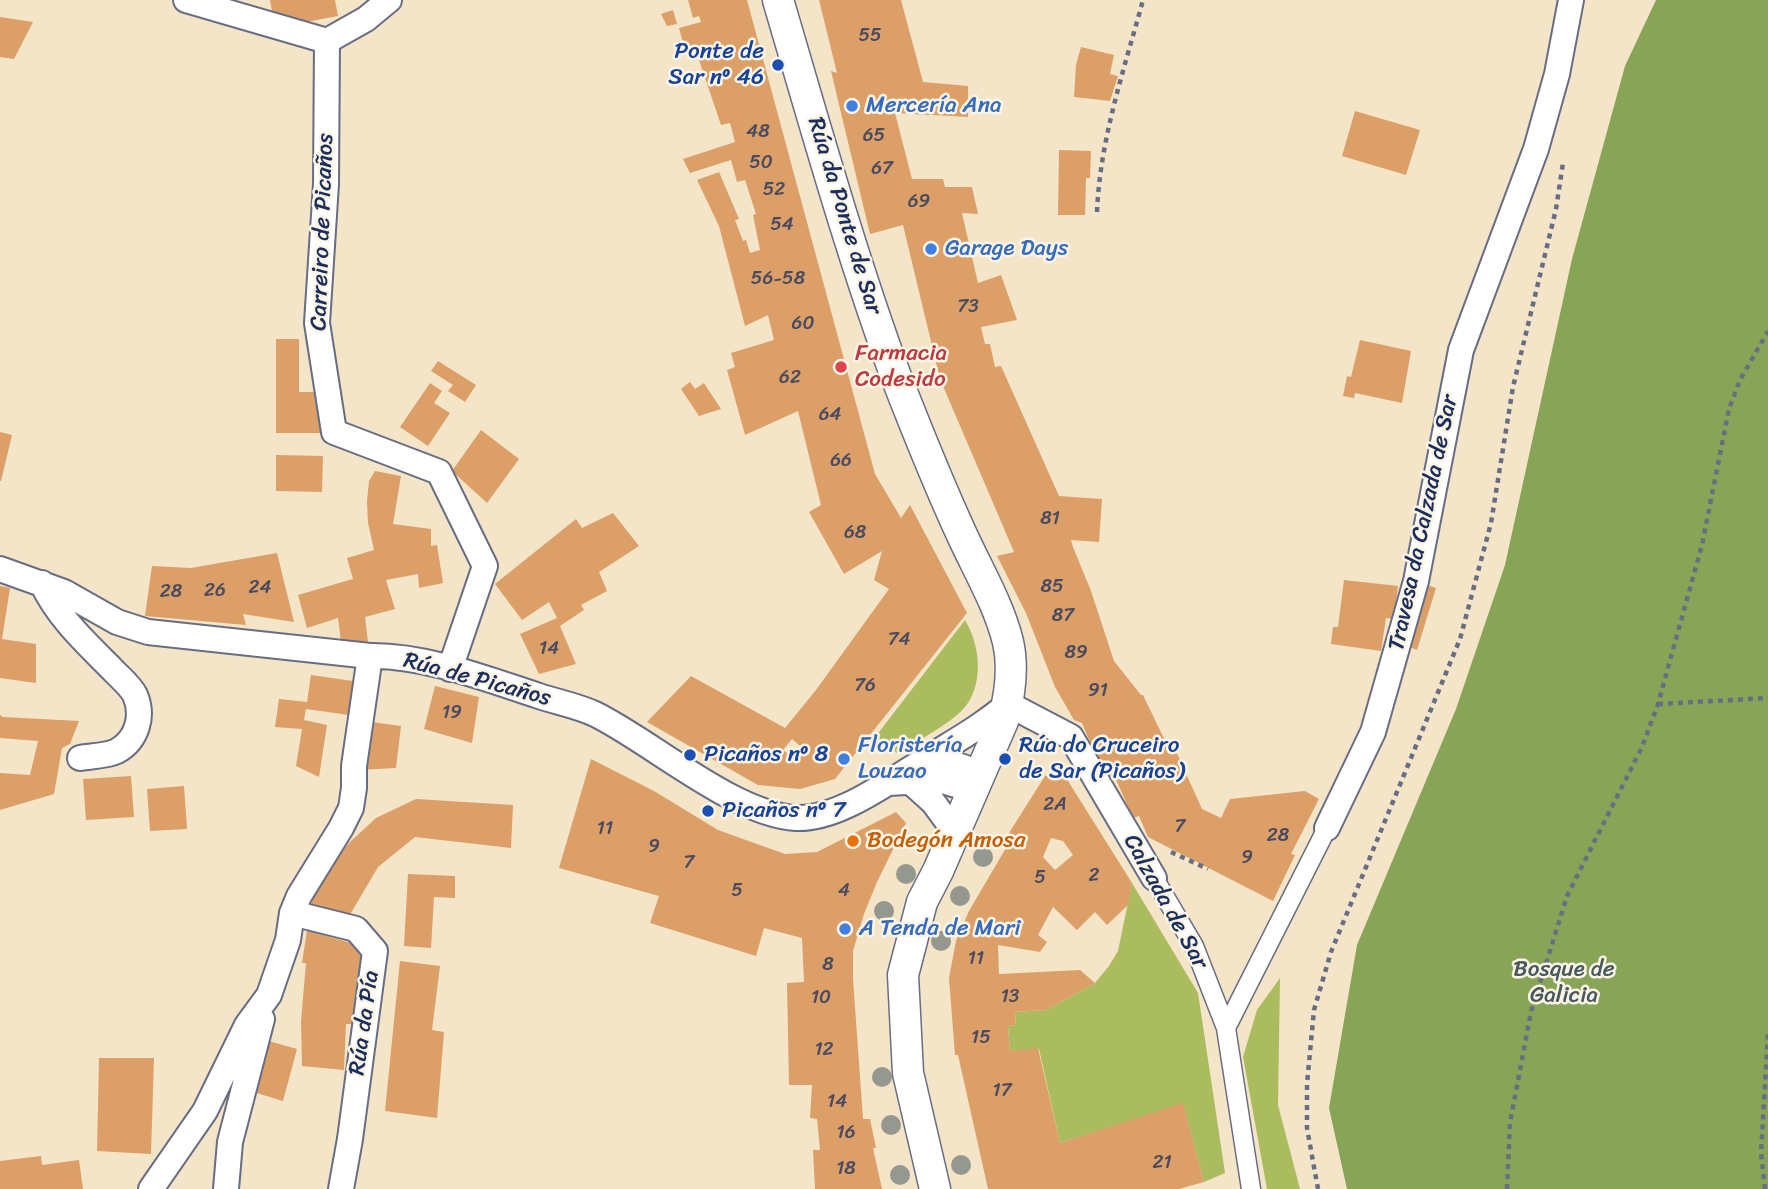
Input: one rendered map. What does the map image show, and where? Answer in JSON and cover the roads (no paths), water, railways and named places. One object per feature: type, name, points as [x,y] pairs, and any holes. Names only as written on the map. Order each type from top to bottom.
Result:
[{"type":"street","points":[[187,0],[327,41],[366,19],[389,0]]},
{"type":"street","name":"Rúa da Ponte de Sar","points":[[778,0],[848,236],[895,374],[951,511],[998,613],[1008,643],[1012,671],[1007,704],[955,832],[922,902],[903,975],[908,1073],[935,1189]]},
{"type":"street","name":"Travesa da Calzada de Sar","points":[[1226,1028],[1373,732],[1416,581],[1461,350],[1536,149],[1558,74],[1572,0]]},
{"type":"street","name":"Carreiro de Picaños","points":[[327,41],[326,184],[317,323],[334,432],[439,472],[485,566],[450,669]]},
{"type":"street","name":"Rúa de Picaños","points":[[0,569],[80,599],[117,622],[148,632],[404,658],[450,669],[594,713],[731,797],[779,816],[815,817],[833,811],[938,760],[952,763],[976,782]]},
{"type":"street","points":[[42,583],[48,596],[79,635],[134,692],[140,709],[138,727],[127,744],[115,752],[80,758]]},
{"type":"street","points":[[226,1189],[230,1143],[269,995],[288,940],[292,913],[299,896],[351,808],[354,766],[370,656]]},
{"type":"street","name":"Rúa de Picaños","points":[[907,776],[974,731],[1007,704]]},
{"type":"street","name":"Calzada de Sar","points":[[1007,704],[1071,737],[1194,946],[1226,1028],[1251,1189]]},
{"type":"street","points":[[907,776],[933,802],[955,832]]},
{"type":"street","name":"Rúa da Pía","points":[[292,913],[356,929],[375,951],[341,1189]]},
{"type":"street","points":[[151,1189],[205,1111],[247,1025],[269,995]]},
{"type":"place","name":"Ponte de Sar nº 46","points":[[778,65]]},
{"type":"place","name":"Mercería Ana","points":[[852,106]]},
{"type":"place","name":"Garage Days","points":[[931,249]]},
{"type":"place","name":"Farmacia Codesido","points":[[841,367]]},
{"type":"place","name":"Picaños nº 8","points":[[690,755]]},
{"type":"place","name":"Floristería Louzao","points":[[844,759]]},
{"type":"place","name":"Rúa do Cruceiro de Sar (Picaños)","points":[[1005,759]]},
{"type":"place","name":"Picaños nº 7","points":[[708,811]]},
{"type":"place","name":"Bodegón Amosa","points":[[853,841]]},
{"type":"place","name":"A Tenda de Mari","points":[[845,929]]},
{"type":"park label","name":"Bosque de Galicia","points":[[1564,983]]}]
